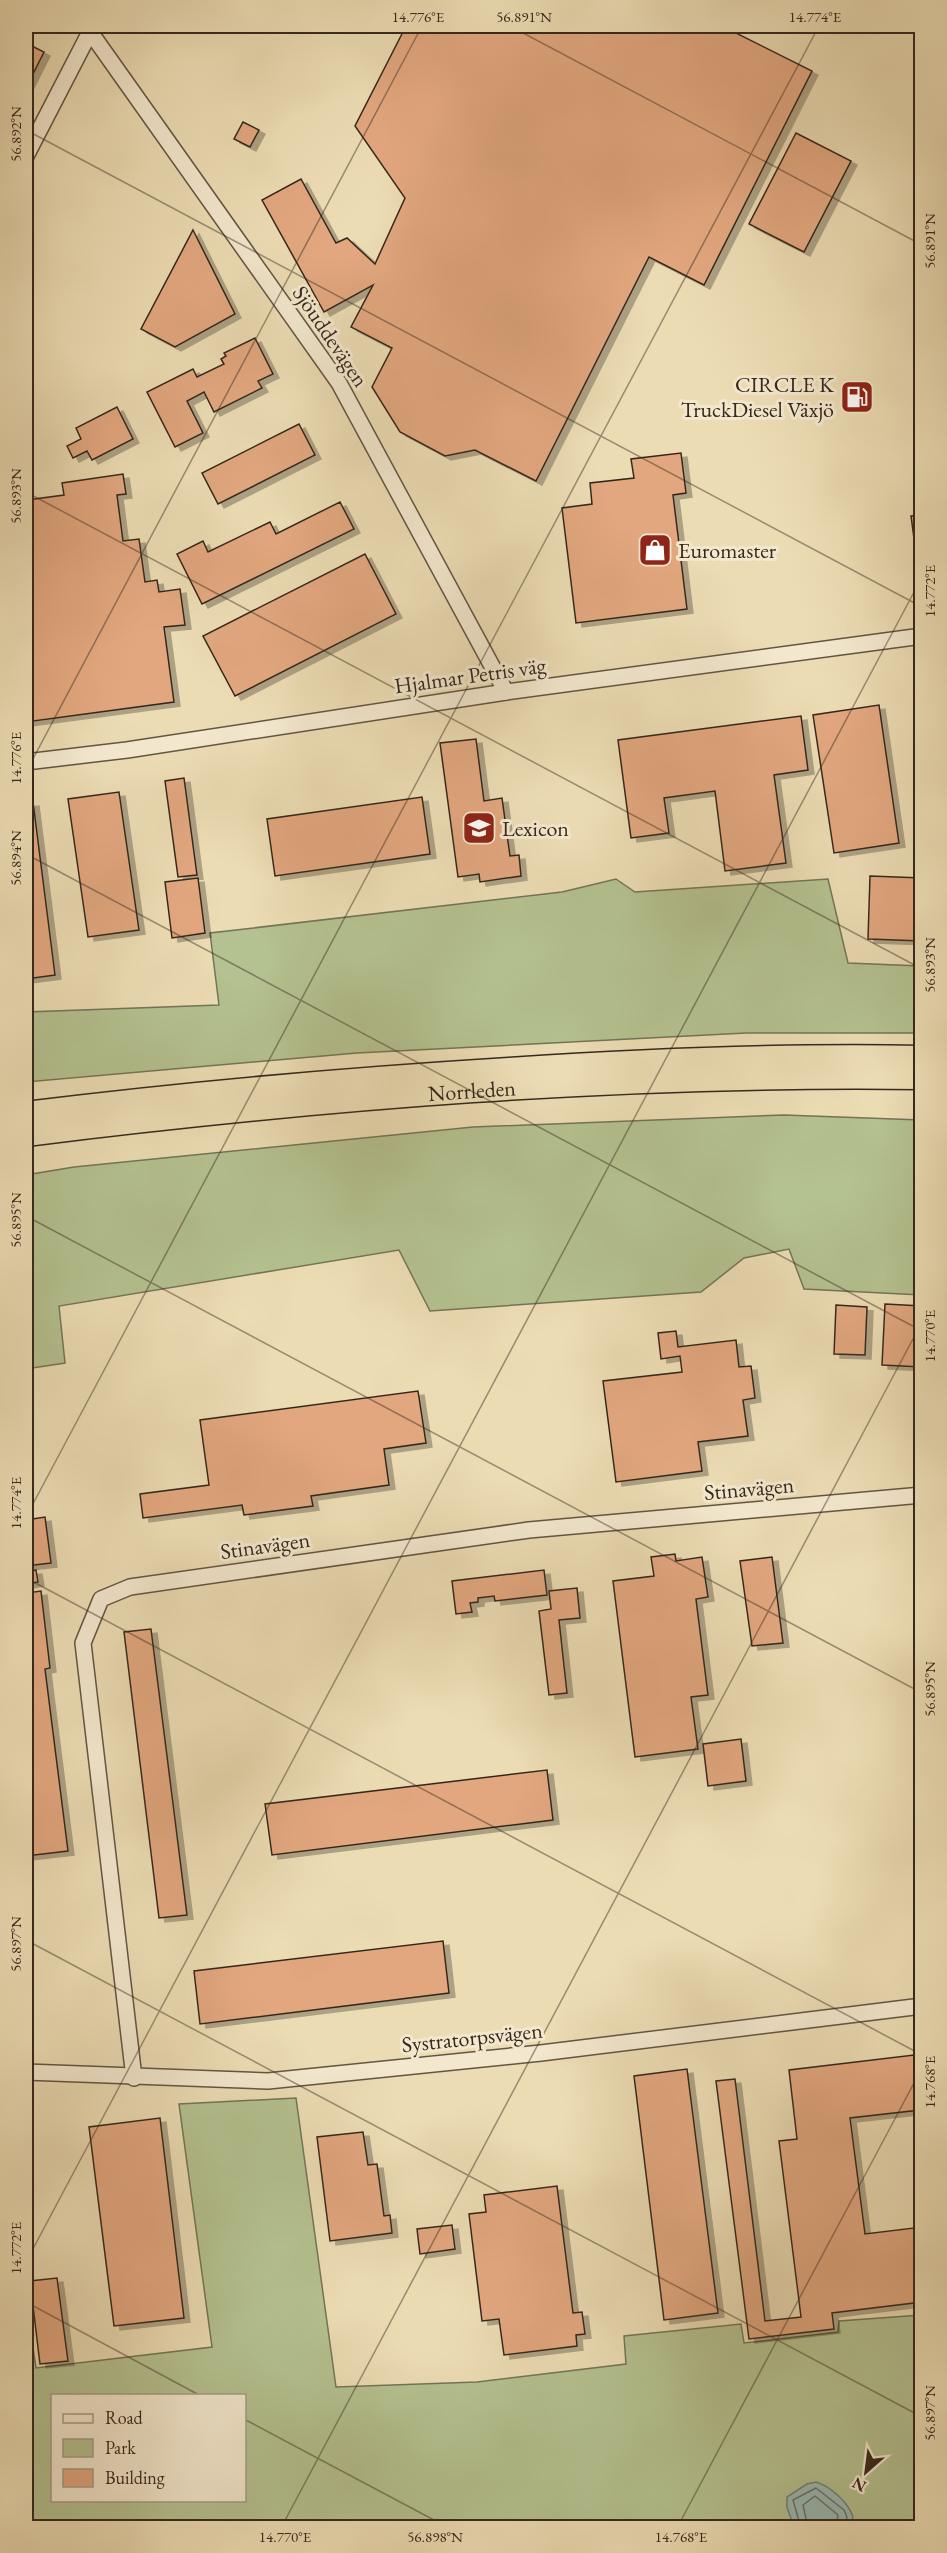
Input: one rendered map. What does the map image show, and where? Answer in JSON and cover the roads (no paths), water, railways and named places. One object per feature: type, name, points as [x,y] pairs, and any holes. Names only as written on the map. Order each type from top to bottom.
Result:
[{"type":"highway","name":"Norrleden","points":[[26,1114],[207,1092],[553,1067],[664,1061],[921,1058]]},
{"type":"highway","name":"Norrleden","points":[[26,1134],[323,1101],[491,1088],[665,1081],[921,1077]]},
{"type":"street","points":[[26,156],[88,29]]},
{"type":"street","name":"Sjöuddevägen","points":[[88,29],[339,383],[506,692]]},
{"type":"street","name":"Hjalmar Petris väg","points":[[26,762],[127,750],[506,692],[921,636]]},
{"type":"street","name":"Stinavägen","points":[[134,2078],[83,1643],[101,1599],[130,1587],[529,1530],[921,1495]]},
{"type":"street","name":"Systratorpsvägen","points":[[26,2072],[134,2078],[268,2081],[541,2053],[921,2006]]},
{"type":"water","points":[[816,2482],[833,2491],[848,2506],[853,2517],[849,2527],[794,2527],[787,2507],[787,2497],[807,2484]]},
{"type":"place","name":"CIRCLE K TruckDiesel Växjö","points":[[857,397]]},
{"type":"place","name":"Euromaster","points":[[655,550]]},
{"type":"place","name":"Lexicon","points":[[479,828]]}]
